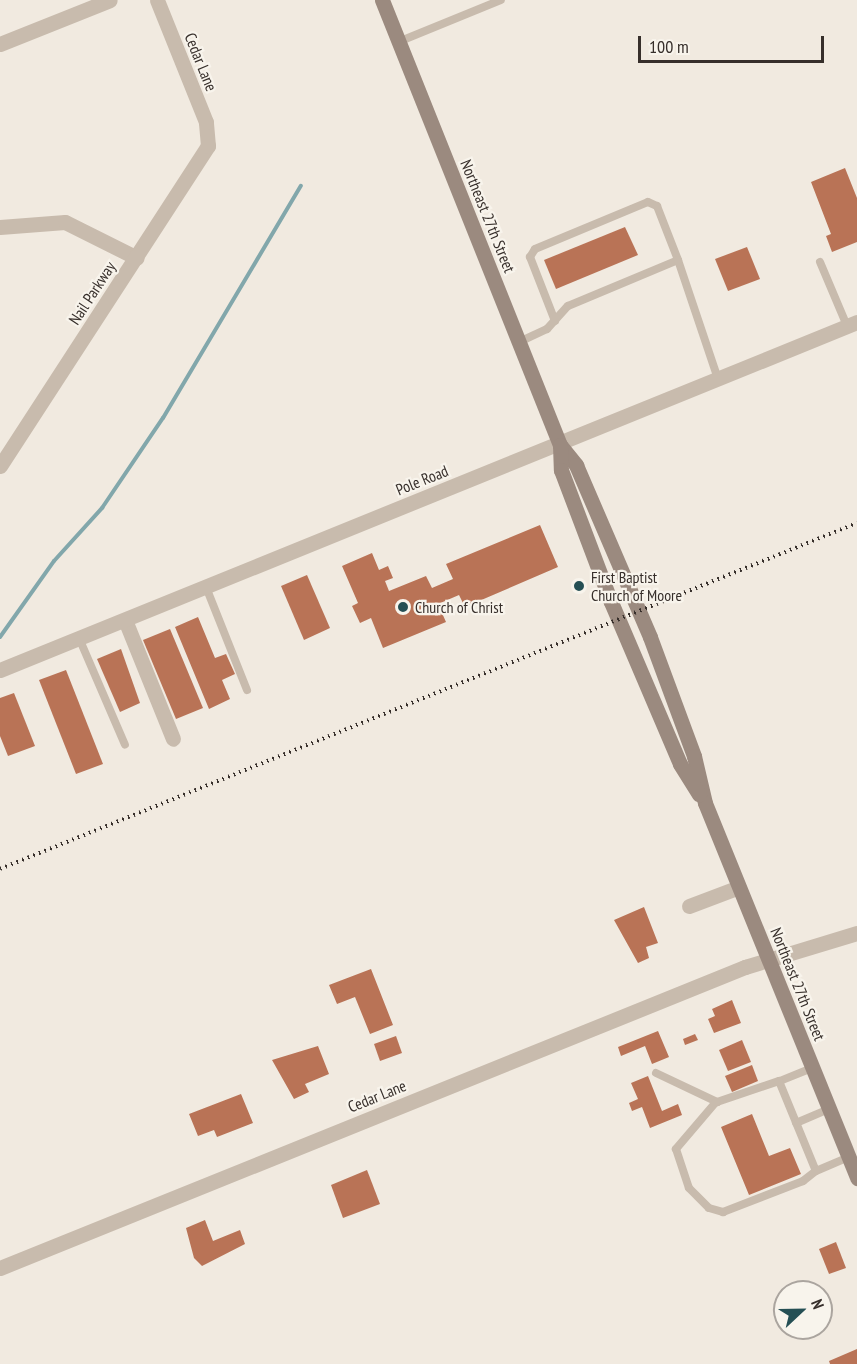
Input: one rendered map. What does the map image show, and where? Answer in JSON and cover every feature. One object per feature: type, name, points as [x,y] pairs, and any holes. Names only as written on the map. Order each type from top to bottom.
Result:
[{"type":"main road","name":"Northeast 27th Street","points":[[382,0],[560,445],[576,465],[650,637],[694,756],[705,803],[857,1178]]},
{"type":"main road","name":"Northeast 27th Street","points":[[560,445],[561,470],[611,602],[680,764],[705,803]]},
{"type":"street","points":[[0,44],[110,0]]},
{"type":"street","name":"Cedar Lane","points":[[157,0],[209,139]]},
{"type":"street","name":"Nail Parkway","points":[[0,466],[202,160],[209,139]]},
{"type":"street","points":[[0,227],[65,222],[137,258]]},
{"type":"street","name":"Pole Road","points":[[0,670],[560,445],[852,324]]},
{"type":"street","points":[[125,620],[173,739]]},
{"type":"street","points":[[689,906],[739,887]]},
{"type":"street","name":"Cedar Lane","points":[[0,1268],[769,962],[857,933]]},
{"type":"lane","points":[[398,42],[501,0]]},
{"type":"lane","points":[[555,321],[530,257],[535,249],[648,202],[657,206],[678,260],[718,379]]},
{"type":"lane","points":[[519,342],[555,321],[568,306],[678,260]]},
{"type":"lane","points":[[820,262],[852,324]]},
{"type":"lane","points":[[206,587],[247,690]]},
{"type":"lane","points":[[79,638],[125,745]]},
{"type":"lane","points":[[812,1068],[716,1102],[676,1149],[689,1188],[709,1208],[723,1212],[803,1181],[816,1171],[849,1157]]},
{"type":"lane","points":[[656,1073],[716,1102]]},
{"type":"lane","points":[[779,1081],[816,1171]]},
{"type":"lane","points":[[796,1123],[829,1109]]},
{"type":"building","points":[[845,168],[857,198],[857,242],[832,252],[826,236],[831,234],[811,182]]},
{"type":"building","points":[[625,227],[638,255],[556,289],[544,260]]},
{"type":"building","points":[[747,247],[760,279],[728,291],[715,259]]},
{"type":"building","points":[[540,525],[558,567],[465,607],[459,595],[438,604],[446,622],[383,648],[371,618],[360,623],[352,606],[358,603],[342,566],[372,553],[379,570],[388,566],[393,578],[385,581],[389,591],[426,576],[432,588],[453,579],[446,564]]},
{"type":"building","points":[[307,575],[330,628],[304,640],[281,586]]},
{"type":"building","points":[[198,617],[215,658],[226,654],[235,674],[222,680],[230,699],[209,709],[175,627]]},
{"type":"building","points":[[170,629],[203,708],[176,719],[143,640]]},
{"type":"building","points":[[121,649],[140,703],[120,712],[97,659]]},
{"type":"building","points":[[66,670],[103,764],[76,774],[39,680]]},
{"type":"building","points":[[14,693],[35,746],[8,756],[0,736],[0,698]]},
{"type":"building","points":[[644,907],[658,943],[646,947],[649,958],[638,963],[614,920]]},
{"type":"building","points":[[371,969],[393,1025],[370,1034],[355,997],[337,1004],[329,985]]},
{"type":"building","points":[[732,1000],[741,1023],[714,1033],[708,1019],[715,1016],[712,1009]]},
{"type":"building","points":[[658,1031],[669,1057],[652,1064],[645,1046],[621,1056],[618,1047]]},
{"type":"building","points":[[695,1034],[698,1040],[685,1045],[683,1039]]},
{"type":"building","points":[[396,1036],[402,1053],[380,1061],[374,1044]]},
{"type":"building","points":[[742,1040],[751,1062],[728,1071],[719,1050]]},
{"type":"building","points":[[318,1046],[329,1074],[305,1084],[309,1092],[294,1099],[272,1060]]},
{"type":"building","points":[[752,1065],[758,1081],[732,1092],[725,1076]]},
{"type":"building","points":[[648,1076],[662,1111],[678,1104],[682,1115],[650,1128],[642,1107],[632,1111],[629,1103],[638,1099],[631,1083]]},
{"type":"building","points":[[241,1094],[253,1123],[217,1137],[214,1130],[198,1136],[189,1114]]},
{"type":"building","points":[[752,1114],[769,1156],[790,1148],[801,1174],[749,1195],[721,1127]]},
{"type":"building","points":[[367,1170],[380,1204],[343,1218],[331,1185]]},
{"type":"building","points":[[205,1220],[213,1241],[240,1230],[245,1244],[202,1266],[194,1258],[186,1228]]},
{"type":"building","points":[[836,1242],[846,1268],[829,1274],[819,1249]]},
{"type":"building","points":[[857,1349],[857,1364],[830,1364],[829,1361]]},
{"type":"waterway","points":[[0,637],[54,561],[102,508],[163,418],[301,186]]},
{"type":"railway","points":[[0,869],[857,523]]},
{"type":"place","name":"First Baptist Church of Moore","points":[[579,586]]},
{"type":"place","name":"Church of Christ","points":[[403,607]]}]
